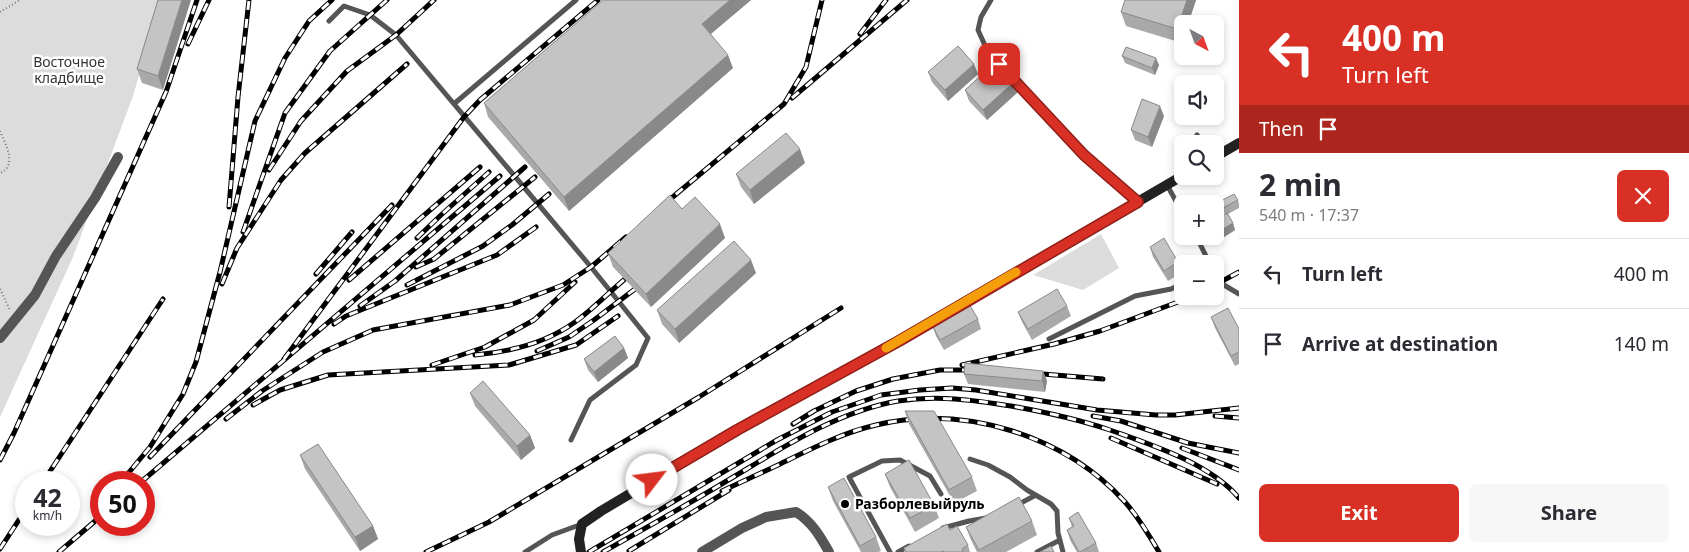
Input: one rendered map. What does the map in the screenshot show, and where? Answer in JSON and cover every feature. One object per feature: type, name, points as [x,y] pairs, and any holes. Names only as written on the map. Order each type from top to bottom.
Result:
[{"type":"main road","points":[[1224,152],[1239,143]]},
{"type":"main road","points":[[581,552],[579,539],[582,524],[601,510],[737,430],[899,341],[1174,181]]},
{"type":"street","points":[[0,338],[36,295],[56,256],[118,157]]},
{"type":"street","points":[[702,552],[742,528],[766,517],[796,512],[804,517],[817,531],[829,552]]},
{"type":"lane","points":[[454,103],[576,0]]},
{"type":"lane","points":[[991,0],[981,18],[978,30],[986,50],[1084,155],[1138,202]]},
{"type":"lane","points":[[329,21],[344,6],[370,15],[396,35],[591,267],[648,338],[636,365],[590,400],[572,440]]},
{"type":"lane","points":[[1167,185],[1174,198]]},
{"type":"lane","points":[[1224,285],[1239,294]]},
{"type":"lane","points":[[1049,339],[1136,296],[1174,287]]},
{"type":"lane","points":[[970,459],[988,465],[1010,477],[1051,504],[1057,510],[1063,552]]},
{"type":"lane","points":[[890,552],[849,477],[882,461],[900,460],[930,476],[941,494]]},
{"type":"lane","points":[[1012,508],[1036,495]]},
{"type":"lane","points":[[935,531],[955,524],[990,517]]},
{"type":"lane","points":[[525,552],[552,535],[582,524]]},
{"type":"lane","points":[[1037,552],[1060,540]]},
{"type":"lane","points":[[898,552],[917,542]]},
{"type":"path","points":[[0,12],[20,0]]},
{"type":"path","points":[[0,131],[9,154],[8,163],[4,171],[0,173]]},
{"type":"path","points":[[0,289],[9,306],[13,322]]},
{"type":"green space","name":"Восточное кладбище","points":[[0,0],[161,0],[133,96],[73,257],[0,417]]},
{"type":"green space","points":[[1101,234],[1119,268],[1083,290],[1033,275]]},
{"type":"building","points":[[158,0],[182,0],[158,76],[137,69]]},
{"type":"building","points":[[603,0],[730,0],[702,24],[728,55],[564,197],[484,103]]},
{"type":"building","points":[[1125,0],[1187,0],[1182,15],[1174,15],[1174,28],[1121,12]]},
{"type":"building","points":[[958,46],[974,64],[945,90],[928,72]]},
{"type":"building","points":[[1126,47],[1156,58],[1152,68],[1122,56]]},
{"type":"building","points":[[996,62],[1014,82],[983,110],[965,90]]},
{"type":"building","points":[[1142,99],[1160,106],[1148,137],[1131,130]]},
{"type":"building","points":[[786,133],[800,149],[750,190],[736,174]]},
{"type":"building","points":[[1234,194],[1238,200],[1224,207],[1224,199]]},
{"type":"building","points":[[670,195],[682,209],[695,197],[720,224],[646,294],[608,253]]},
{"type":"building","points":[[1227,213],[1233,223],[1224,228],[1224,215]]},
{"type":"building","points":[[1164,238],[1174,255],[1174,265],[1164,271],[1150,247]]},
{"type":"building","points":[[734,241],[751,260],[675,329],[657,310]]},
{"type":"building","points":[[1057,289],[1067,306],[1028,329],[1018,312]]},
{"type":"building","points":[[969,304],[978,319],[940,340],[932,325]]},
{"type":"building","points":[[1228,308],[1239,329],[1239,352],[1231,356],[1211,317]]},
{"type":"building","points":[[615,336],[624,348],[594,372],[584,359]]},
{"type":"building","points":[[965,363],[1043,371],[1042,381],[964,374]]},
{"type":"building","points":[[483,381],[530,435],[517,446],[470,393]]},
{"type":"building","points":[[905,411],[934,411],[972,477],[949,490]]},
{"type":"building","points":[[318,444],[373,526],[355,537],[300,455]]},
{"type":"building","points":[[909,460],[934,505],[910,518],[885,474]]},
{"type":"building","points":[[844,478],[876,537],[860,546],[828,487]]},
{"type":"building","points":[[1019,497],[1032,521],[979,550],[966,527]]},
{"type":"building","points":[[1078,512],[1096,543],[1080,552],[1067,530],[1074,526],[1069,518]]},
{"type":"building","points":[[947,524],[950,530],[957,526],[968,545],[962,549],[963,552],[906,552],[904,548]]},
{"type":"building","points":[[1051,546],[1054,552],[1040,552]]},
{"type":"railway","points":[[0,460],[14,433],[166,92],[197,0]]},
{"type":"railway","points":[[188,44],[209,0]]},
{"type":"railway","points":[[229,207],[238,97],[249,0]]},
{"type":"railway","points":[[130,471],[150,447],[183,394],[196,362],[220,272],[255,121],[285,58],[309,21],[332,0]]},
{"type":"railway","points":[[243,232],[285,113],[330,51],[387,0]]},
{"type":"railway","points":[[269,170],[301,121],[347,71],[396,35],[434,0]]},
{"type":"railway","points":[[284,359],[464,117],[480,100],[598,0]]},
{"type":"railway","points":[[662,206],[784,104],[806,67],[822,0]]},
{"type":"railway","points":[[860,34],[886,0]]},
{"type":"railway","points":[[792,98],[907,0]]},
{"type":"railway","points":[[222,284],[237,248],[281,180],[305,153],[407,64]]},
{"type":"railway","points":[[349,280],[480,167]]},
{"type":"railway","points":[[360,306],[395,281],[525,167]]},
{"type":"railway","points":[[417,238],[489,172]]},
{"type":"railway","points":[[154,471],[500,176]]},
{"type":"railway","points":[[416,267],[434,259],[535,177]]},
{"type":"railway","points":[[407,285],[483,246],[549,194]]},
{"type":"railway","points":[[150,457],[392,205]]},
{"type":"railway","points":[[334,324],[346,316],[497,255],[536,227]]},
{"type":"railway","points":[[316,274],[352,232]]},
{"type":"railway","points":[[226,419],[262,391],[323,352],[373,330],[510,305],[563,285],[591,267],[626,237]]},
{"type":"railway","points":[[1224,280],[1239,272]]},
{"type":"railway","points":[[475,355],[514,349],[552,336],[581,317],[625,279]]},
{"type":"railway","points":[[432,365],[485,347],[534,320],[575,282]]},
{"type":"railway","points":[[537,351],[569,337],[635,289]]},
{"type":"railway","points":[[50,471],[163,299]]},
{"type":"railway","points":[[962,365],[1054,344],[1100,331],[1174,303]]},
{"type":"railway","points":[[426,552],[489,522],[699,397],[841,308]]},
{"type":"railway","points":[[253,405],[280,390],[328,375],[509,365],[576,345],[618,316]]},
{"type":"railway","points":[[793,424],[814,411],[856,391],[893,379],[940,370],[979,370]]},
{"type":"railway","points":[[1031,373],[1103,379]]},
{"type":"railway","points":[[589,552],[777,440],[832,412],[881,395],[952,388],[976,390],[1097,410],[1156,415],[1175,415],[1239,408]]},
{"type":"railway","points":[[603,552],[680,509],[766,457],[830,423],[875,406],[912,399],[955,399],[997,404],[1049,413],[1098,426],[1179,456],[1212,475],[1239,498]]},
{"type":"railway","points":[[1093,416],[1121,421],[1188,443],[1239,453]]},
{"type":"railway","points":[[1215,416],[1239,418]]},
{"type":"railway","points":[[722,491],[826,442],[863,428],[909,420],[943,419],[977,422],[1011,430],[1043,443],[1073,459],[1100,479],[1125,502],[1159,552]]},
{"type":"railway","points":[[1111,438],[1217,484]]},
{"type":"railway","points":[[1182,448],[1239,470]]},
{"type":"railway","points":[[629,551],[729,490]]},
{"type":"railway","points":[[59,552],[90,525]]},
{"type":"railway","points":[[0,549],[15,526]]},
{"type":"slow traffic","points":[[886,348],[1016,272]]},
{"type":"place","name":"Разборлевыйруль","points":[[845,504]]},
{"type":"route","points":[[652,480],[737,430],[899,341],[1138,202],[1084,155],[999,64]]}]
